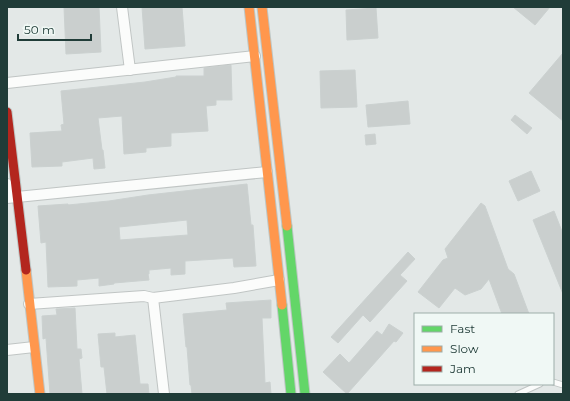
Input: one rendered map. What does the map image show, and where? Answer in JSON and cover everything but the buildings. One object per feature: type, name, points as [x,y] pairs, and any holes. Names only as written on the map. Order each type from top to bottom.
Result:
[{"type":"street","points":[[122,7],[130,70]]},
{"type":"street","points":[[249,7],[291,394]]},
{"type":"street","points":[[262,7],[295,292],[305,394]]},
{"type":"street","points":[[7,83],[255,56]]},
{"type":"street","points":[[7,112],[12,197],[30,304],[40,394]]},
{"type":"street","points":[[12,197],[267,172]]},
{"type":"street","points":[[7,184],[12,197]]},
{"type":"street","points":[[30,304],[144,296],[152,298],[234,288],[279,280]]},
{"type":"street","points":[[152,298],[164,394]]},
{"type":"street","points":[[7,350],[34,347]]},
{"type":"lane","points":[[518,394],[538,385]]},
{"type":"traffic: fast","points":[[287,226],[305,394]]},
{"type":"traffic: fast","points":[[282,305],[291,394]]},
{"type":"traffic: slow","points":[[249,7],[282,305]]},
{"type":"traffic: slow","points":[[262,7],[287,226]]},
{"type":"traffic: slow","points":[[26,270],[40,394]]},
{"type":"traffic: jam","points":[[7,112],[26,270]]}]
